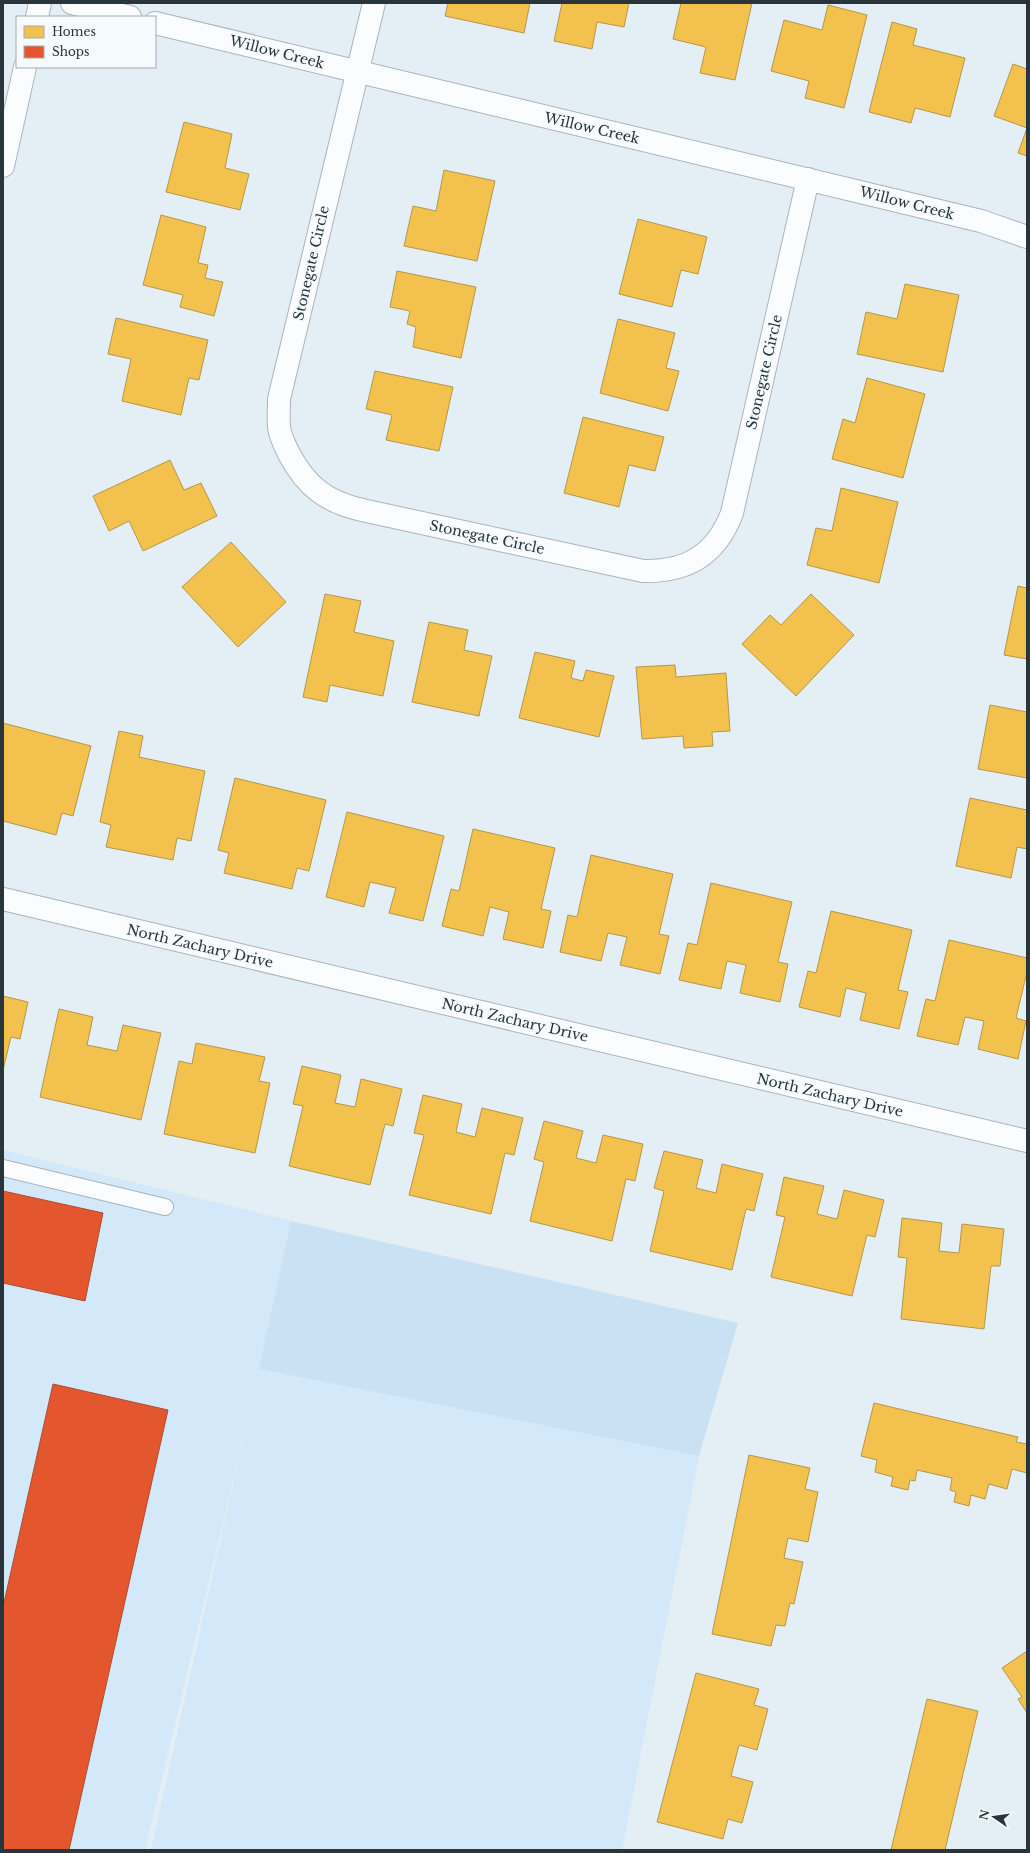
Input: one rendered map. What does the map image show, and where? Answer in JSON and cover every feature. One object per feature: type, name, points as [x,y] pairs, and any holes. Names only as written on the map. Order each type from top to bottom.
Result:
[{"type":"street","points":[[37,16],[40,3]]},
{"type":"street","points":[[72,3],[126,16]]},
{"type":"street","name":"Stonegate Circle","points":[[374,3],[279,399],[279,428],[283,443],[298,472],[310,484],[336,502],[357,509],[643,570],[658,571],[674,569],[701,557],[711,549],[727,526],[732,513],[808,179]]},
{"type":"street","name":"Willow Creek","points":[[156,23],[981,221],[1027,237]]},
{"type":"street","points":[[3,166],[26,68]]},
{"type":"street","name":"North Zachary Drive","points":[[3,900],[1027,1141]]},
{"type":"lane","points":[[3,1168],[165,1207]]},
{"type":"shaded area","points":[[3,1150],[291,1221],[260,1369],[699,1456],[622,1850],[151,1850],[248,1417],[145,1850],[3,1850]]},
{"type":"shaded area","points":[[291,1221],[738,1323],[699,1456],[259,1369]]},
{"type":"building: Homes","points":[[448,3],[530,3],[524,33],[445,16]]},
{"type":"building: Homes","points":[[562,3],[629,3],[624,27],[597,22],[592,49],[554,41]]},
{"type":"building: Homes","points":[[681,3],[752,3],[735,80],[700,73],[706,47],[673,39]]},
{"type":"building: Homes","points":[[828,5],[867,15],[844,108],[805,98],[809,81],[771,71],[784,20],[822,30]]},
{"type":"building: Homes","points":[[892,22],[917,29],[913,45],[965,58],[950,117],[915,108],[911,123],[869,112]]},
{"type":"building: Homes","points":[[1013,64],[1027,69],[1027,128],[994,116]]},
{"type":"building: Homes","points":[[184,122],[232,134],[225,168],[249,174],[240,210],[166,192]]},
{"type":"building: Homes","points":[[1027,128],[1027,156],[1018,153]]},
{"type":"building: Homes","points":[[444,170],[495,181],[477,261],[404,246],[413,206],[436,211]]},
{"type":"building: Homes","points":[[161,215],[206,227],[198,263],[208,265],[205,278],[223,282],[214,316],[180,307],[183,295],[143,285]]},
{"type":"building: Homes","points":[[638,219],[707,237],[698,274],[681,270],[672,307],[619,294]]},
{"type":"building: Homes","points":[[397,271],[476,287],[461,358],[413,347],[416,327],[407,324],[410,311],[390,307]]},
{"type":"building: Homes","points":[[905,284],[959,295],[943,372],[857,354],[866,312],[897,319]]},
{"type":"building: Homes","points":[[116,318],[208,340],[199,380],[189,378],[181,415],[122,401],[131,359],[108,354]]},
{"type":"building: Homes","points":[[618,319],[675,333],[666,368],[679,371],[668,411],[600,393]]},
{"type":"building: Homes","points":[[375,371],[453,387],[439,451],[386,440],[392,415],[366,409]]},
{"type":"building: Homes","points":[[867,378],[925,394],[903,478],[832,459],[843,419],[855,423]]},
{"type":"building: Homes","points":[[583,417],[664,437],[655,471],[629,465],[619,507],[564,493]]},
{"type":"building: Homes","points":[[170,460],[184,490],[201,483],[217,516],[143,551],[129,521],[109,531],[93,496]]},
{"type":"building: Homes","points":[[841,488],[898,502],[879,583],[807,565],[816,528],[832,531]]},
{"type":"building: Homes","points":[[231,542],[286,602],[238,647],[182,587]]},
{"type":"building: Homes","points":[[1018,586],[1027,588],[1027,659],[1004,655]]},
{"type":"building: Homes","points":[[325,594],[361,601],[354,632],[394,641],[383,696],[330,685],[327,702],[303,697]]},
{"type":"building: Homes","points":[[811,594],[854,635],[796,696],[742,644],[770,615],[781,625]]},
{"type":"building: Homes","points":[[429,622],[468,630],[464,650],[492,656],[479,716],[412,702]]},
{"type":"building: Homes","points":[[535,652],[575,661],[571,678],[583,681],[586,670],[614,676],[599,737],[519,718]]},
{"type":"building: Homes","points":[[675,665],[676,677],[726,673],[730,731],[712,732],[713,746],[684,748],[683,736],[642,739],[636,667]]},
{"type":"building: Homes","points":[[990,705],[1027,712],[1027,778],[978,769]]},
{"type":"building: Homes","points":[[3,723],[91,746],[73,816],[62,813],[56,835],[3,821]]},
{"type":"building: Homes","points":[[119,731],[143,736],[139,757],[205,771],[191,841],[177,838],[173,860],[106,847],[111,825],[100,822]]},
{"type":"building: Homes","points":[[235,778],[326,800],[309,871],[297,868],[292,889],[224,873],[229,853],[218,850]]},
{"type":"building: Homes","points":[[970,798],[1027,810],[1027,849],[1017,847],[1011,878],[956,866]]},
{"type":"building: Homes","points":[[347,812],[444,836],[423,921],[389,913],[396,888],[370,882],[364,907],[326,897]]},
{"type":"building: Homes","points":[[473,829],[555,848],[541,909],[551,911],[543,948],[503,939],[509,912],[490,907],[483,936],[442,926],[451,889],[459,891]]},
{"type":"building: Homes","points":[[591,855],[673,874],[659,934],[669,936],[660,974],[620,965],[627,937],[608,933],[601,961],[560,952],[568,915],[577,917]]},
{"type":"building: Homes","points":[[711,883],[792,902],[778,962],[788,964],[780,1002],[740,993],[746,965],[727,961],[721,989],[679,980],[688,943],[697,945]]},
{"type":"building: Homes","points":[[831,911],[912,930],[898,990],[908,992],[899,1029],[860,1020],[866,993],[846,988],[840,1017],[799,1007],[808,971],[816,973]]},
{"type":"building: Homes","points":[[949,940],[1027,958],[1027,972],[1016,1018],[1026,1021],[1018,1059],[978,1049],[984,1021],[965,1017],[958,1045],[917,1036],[926,999],[935,1001]]},
{"type":"building: Homes","points":[[3,996],[28,1002],[20,1039],[11,1037],[3,1070]]},
{"type":"building: Homes","points":[[59,1009],[93,1017],[87,1045],[117,1051],[123,1025],[161,1033],[141,1120],[40,1097]]},
{"type":"building: Homes","points":[[196,1043],[265,1057],[259,1081],[270,1083],[255,1153],[164,1134],[179,1061],[192,1064]]},
{"type":"building: Homes","points":[[302,1066],[341,1075],[335,1103],[355,1107],[361,1079],[402,1089],[393,1126],[385,1124],[370,1185],[289,1166],[303,1106],[293,1104]]},
{"type":"building: Homes","points":[[423,1095],[462,1104],[456,1132],[475,1137],[482,1108],[523,1118],[514,1155],[505,1153],[491,1214],[409,1195],[424,1135],[414,1133]]},
{"type":"building: Homes","points":[[544,1121],[583,1131],[576,1158],[596,1163],[603,1135],[643,1144],[635,1181],[626,1179],[612,1241],[530,1221],[544,1162],[534,1159]]},
{"type":"building: Homes","points":[[664,1151],[703,1160],[696,1188],[716,1193],[722,1164],[763,1174],[754,1211],[746,1209],[732,1270],[650,1251],[664,1191],[654,1188]]},
{"type":"building: Homes","points":[[784,1177],[824,1186],[817,1214],[837,1219],[844,1190],[884,1200],[875,1237],[867,1235],[852,1296],[771,1277],[785,1217],[776,1215]]},
{"type":"building: Homes","points":[[902,1218],[942,1223],[939,1251],[959,1253],[962,1224],[1004,1229],[1000,1266],[991,1266],[984,1329],[901,1319],[907,1258],[898,1257]]},
{"type":"building: Homes","points":[[874,1403],[1018,1437],[1016,1442],[1027,1444],[1027,1473],[1012,1469],[1007,1489],[989,1484],[985,1499],[971,1495],[969,1506],[954,1502],[956,1492],[950,1490],[952,1478],[917,1470],[915,1481],[910,1480],[908,1490],[891,1486],[893,1477],[875,1472],[877,1460],[861,1456]]},
{"type":"building: Homes","points":[[749,1455],[810,1468],[805,1489],[818,1492],[808,1542],[788,1538],[784,1558],[803,1562],[794,1604],[790,1603],[785,1626],[776,1625],[771,1646],[712,1634]]},
{"type":"building: Homes","points":[[1027,1651],[1027,1713],[1018,1699],[1022,1697],[1002,1668]]},
{"type":"building: Homes","points":[[696,1673],[759,1689],[754,1705],[768,1709],[757,1750],[739,1745],[731,1776],[753,1782],[742,1823],[728,1819],[723,1839],[657,1822]]},
{"type":"building: Homes","points":[[927,1699],[978,1711],[945,1850],[891,1850]]},
{"type":"building: Shops","points":[[3,1191],[103,1213],[85,1301],[3,1283]]},
{"type":"building: Shops","points":[[53,1384],[168,1410],[69,1850],[3,1850],[3,1607]]}]
